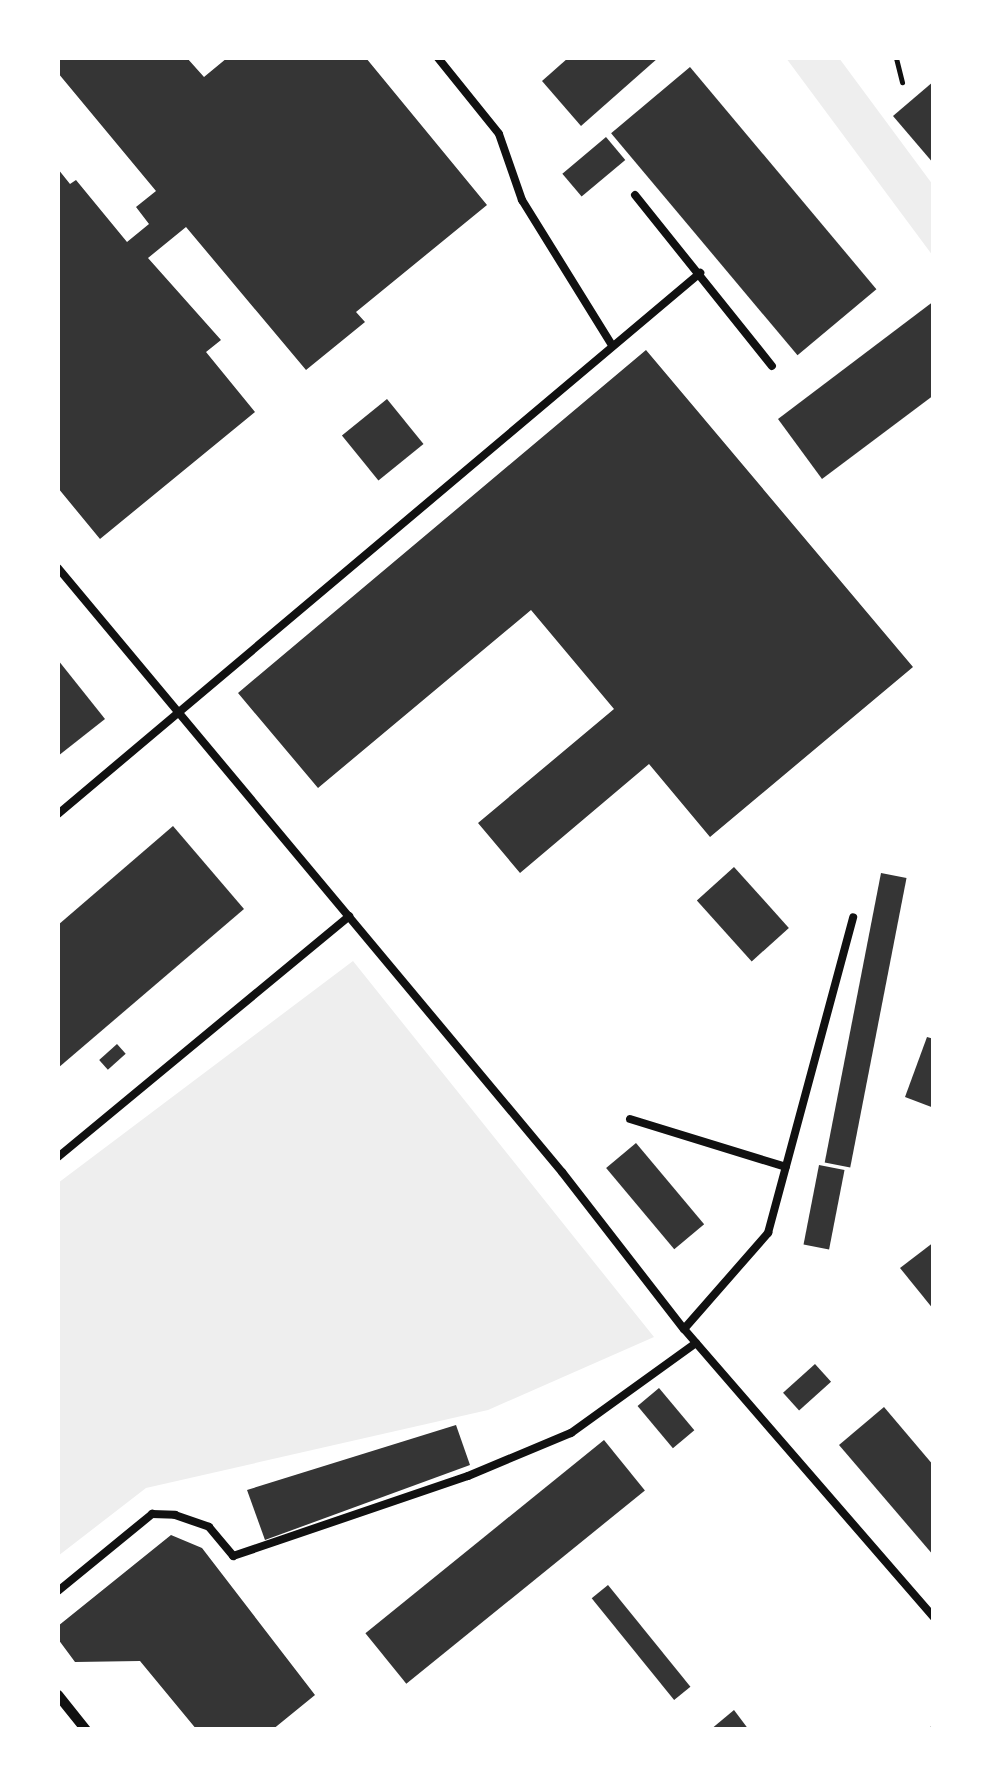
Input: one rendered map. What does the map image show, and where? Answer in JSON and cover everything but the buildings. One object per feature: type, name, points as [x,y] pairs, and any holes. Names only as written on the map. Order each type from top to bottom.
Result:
[{"type":"street","points":[[58,1695],[86,1730]]},
{"type":"lane","points":[[438,58],[499,134],[522,200],[612,346]]},
{"type":"lane","points":[[635,194],[772,366]]},
{"type":"lane","points":[[58,814],[175,711],[700,273]]},
{"type":"lane","points":[[58,568],[562,1172],[684,1329],[934,1618]]},
{"type":"lane","points":[[58,1158],[349,916]]},
{"type":"lane","points":[[684,1329],[768,1233],[853,917]]},
{"type":"lane","points":[[630,1119],[786,1167]]},
{"type":"lane","points":[[58,1591],[152,1514],[175,1515],[210,1527],[233,1556],[468,1476],[571,1433],[696,1342]]},
{"type":"path","points":[[896,58],[902,82]]},
{"type":"shaded area","points":[[786,58],[839,58],[933,185],[933,256]]},
{"type":"shaded area","points":[[353,961],[654,1337],[488,1410],[146,1488],[58,1556],[58,1183]]}]
